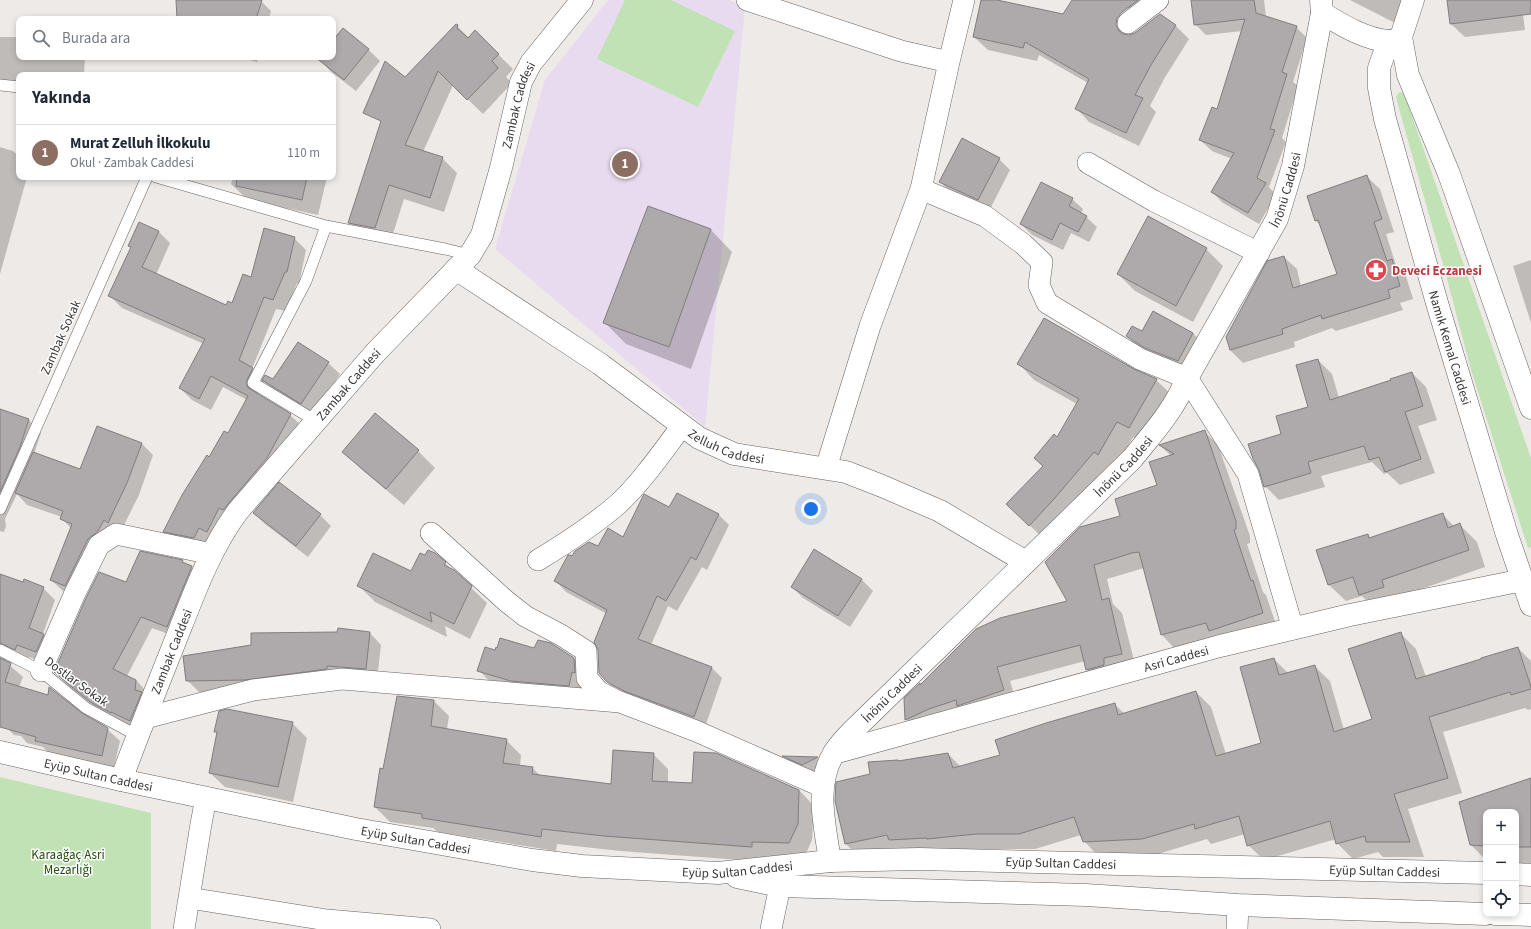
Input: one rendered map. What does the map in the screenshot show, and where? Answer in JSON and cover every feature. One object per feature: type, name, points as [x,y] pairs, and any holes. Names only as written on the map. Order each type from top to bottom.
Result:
[{"type":"street","name":"Zambak Caddesi","points":[[121,780],[188,610],[212,554],[227,526],[238,511],[375,353],[463,262],[482,235],[501,168],[521,82],[531,63],[582,0]]},
{"type":"street","points":[[747,0],[901,51],[949,62]]},
{"type":"street","points":[[826,468],[870,326],[921,189],[964,0]]},
{"type":"street","points":[[1128,23],[1158,0]]},
{"type":"street","name":"Namık Kemal Caddesi","points":[[1413,0],[1396,39],[1384,54],[1379,68],[1379,88],[1385,119],[1437,303],[1507,535],[1527,579],[1531,605]]},
{"type":"street","points":[[1322,7],[1357,32],[1374,38],[1396,39],[1408,75],[1449,174],[1531,408]]},
{"type":"street","name":"İnönü Caddesi","points":[[830,861],[822,796],[825,776],[834,753],[844,740],[870,714],[1132,459],[1169,412],[1277,219],[1292,173],[1322,7]]},
{"type":"street","points":[[1088,163],[1154,201],[1258,253]]},
{"type":"street","points":[[921,189],[985,216],[1023,244],[1042,262],[1039,284],[1047,303],[1140,359],[1187,378],[1248,474],[1293,629]]},
{"type":"street","name":"Zelluh Caddesi","points":[[463,262],[699,438],[734,454],[846,472],[940,511],[1026,562]]},
{"type":"street","points":[[538,560],[584,532],[619,503],[648,471],[682,426]]},
{"type":"street","points":[[430,533],[506,601],[525,616],[561,634],[586,651],[587,678],[599,692],[824,787]]},
{"type":"street","points":[[41,671],[75,593],[99,545],[116,534],[212,554]]},
{"type":"street","name":"Asri Caddesi","points":[[834,753],[1220,646],[1350,615],[1527,579]]},
{"type":"street","points":[[141,727],[253,690],[342,679],[620,702]]},
{"type":"street","name":"Eyüp Sultan Caddesi","points":[[0,752],[121,780],[356,829],[532,860],[582,866],[718,873],[830,861],[919,859],[1483,873]]},
{"type":"street","points":[[184,929],[206,798]]},
{"type":"street","points":[[718,873],[780,886],[1086,895],[1238,905],[1483,914]]},
{"type":"street","points":[[1519,874],[1531,875]]},
{"type":"street","points":[[771,929],[780,886]]},
{"type":"street","points":[[188,898],[327,920],[430,929]]},
{"type":"street","points":[[1237,929],[1238,905]]},
{"type":"street","points":[[1519,915],[1531,915]]},
{"type":"lane","points":[[0,85],[16,87]]},
{"type":"lane","name":"Zambak Sokak","points":[[0,508],[145,180]]},
{"type":"lane","points":[[166,180],[326,226],[445,249],[463,262]]},
{"type":"lane","points":[[316,420],[253,383],[306,281],[326,226]]},
{"type":"lane","name":"Dostlar Sokak","points":[[0,650],[41,671],[86,708],[141,727]]},
{"type":"shaded area","points":[[608,0],[729,0],[745,8],[705,427],[495,249],[545,80]]},
{"type":"green space","points":[[625,0],[671,0],[735,31],[698,107],[597,59]]},
{"type":"green space","points":[[1399,92],[1404,93],[1531,458],[1531,547],[1528,548],[1471,370],[1398,105],[1396,97]]},
{"type":"green space","name":"Karaağaç Asri Mezarlığı","points":[[0,777],[151,813],[151,929],[0,929]]},
{"type":"building","points":[[176,0],[262,0],[257,16],[177,16]]},
{"type":"building","points":[[981,0],[997,0],[1063,14],[1072,0],[1138,0],[1117,18],[1116,25],[1119,31],[1123,34],[1129,35],[1135,33],[1160,14],[1176,25],[1151,65],[1135,95],[1143,98],[1126,133],[1075,109],[1089,79],[1025,42],[1023,48],[973,37]]},
{"type":"building","points":[[1191,0],[1254,0],[1256,13],[1297,26],[1282,72],[1287,74],[1270,129],[1275,130],[1257,178],[1266,183],[1248,213],[1211,192],[1234,153],[1199,140],[1212,107],[1217,109],[1245,19],[1194,25]]},
{"type":"building","points":[[1447,0],[1531,0],[1531,14],[1450,24]]},
{"type":"building","points":[[456,24],[458,25],[457,28],[468,38],[475,30],[499,54],[492,61],[498,68],[467,100],[438,71],[405,145],[443,157],[430,198],[389,185],[375,228],[348,223],[381,121],[363,113],[385,61],[405,77]]},
{"type":"building","points":[[343,28],[369,49],[344,80],[336,72],[319,60],[336,60],[336,36]]},
{"type":"building","points":[[962,138],[1000,158],[978,200],[939,182]]},
{"type":"building","points":[[1367,175],[1382,219],[1374,222],[1387,261],[1392,259],[1400,286],[1388,290],[1390,298],[1322,319],[1321,315],[1282,329],[1283,334],[1230,350],[1226,337],[1267,261],[1284,256],[1293,288],[1337,274],[1318,220],[1315,221],[1307,196]]},
{"type":"building","points":[[237,180],[306,180],[302,200],[236,186]]},
{"type":"building","points":[[1041,182],[1073,198],[1069,206],[1087,216],[1078,232],[1060,223],[1052,240],[1020,224]]},
{"type":"building","points":[[648,206],[711,229],[669,347],[603,323]]},
{"type":"building","points":[[1148,216],[1207,248],[1176,306],[1117,274]]},
{"type":"building","points":[[139,222],[159,231],[142,267],[226,305],[228,301],[232,303],[243,274],[251,277],[264,228],[295,237],[287,272],[285,272],[273,300],[264,297],[239,360],[253,368],[247,380],[247,387],[291,414],[267,458],[223,510],[219,508],[207,532],[199,528],[194,538],[163,532],[182,495],[207,455],[209,457],[224,431],[228,433],[248,396],[211,376],[199,399],[179,388],[205,339],[108,296],[131,247],[128,246]]},
{"type":"building","points":[[1153,311],[1193,333],[1178,361],[1145,348],[1126,336],[1132,326],[1142,331]]},
{"type":"building","points":[[1044,318],[1134,369],[1157,379],[1129,428],[1117,422],[1098,455],[1094,452],[1029,526],[1006,504],[1043,466],[1034,458],[1054,434],[1057,437],[1079,399],[1017,364]]},
{"type":"building","points":[[298,342],[329,362],[301,404],[262,380],[265,375],[273,379]]},
{"type":"building","points":[[1318,359],[1330,400],[1412,372],[1423,406],[1405,412],[1421,459],[1385,472],[1379,457],[1369,460],[1364,446],[1308,462],[1311,473],[1264,487],[1259,470],[1253,459],[1248,444],[1281,434],[1276,416],[1308,407],[1296,365]]},
{"type":"building","points":[[0,409],[29,419],[20,447],[0,492]]},
{"type":"building","points":[[375,413],[419,450],[386,489],[342,452]]},
{"type":"building","points":[[97,426],[142,443],[127,483],[108,523],[104,520],[98,531],[88,539],[65,586],[50,580],[72,524],[60,519],[63,511],[15,493],[33,452],[80,469]]},
{"type":"building","points":[[1205,430],[1236,521],[1236,529],[1234,530],[1251,581],[1253,580],[1263,613],[1209,631],[1206,623],[1161,635],[1139,552],[1132,553],[1094,565],[1102,600],[1109,598],[1122,654],[1104,658],[1104,665],[1086,670],[1080,645],[997,667],[1004,690],[957,706],[956,700],[929,709],[905,720],[904,698],[920,683],[920,685],[976,629],[1000,618],[1067,601],[1045,562],[1080,527],[1120,516],[1115,499],[1157,485],[1149,462],[1174,454],[1159,445]]},
{"type":"building","points":[[279,482],[321,514],[296,546],[253,513]]},
{"type":"building","points":[[677,493],[719,514],[696,560],[691,557],[666,601],[657,596],[638,639],[712,667],[694,717],[624,691],[607,682],[599,673],[598,650],[594,642],[607,610],[554,581],[568,555],[572,556],[575,551],[589,542],[598,546],[608,528],[623,537],[644,494],[669,507]]},
{"type":"building","points":[[1443,513],[1448,528],[1460,523],[1469,550],[1382,580],[1384,587],[1359,595],[1353,577],[1328,585],[1316,550],[1368,534],[1369,538]]},
{"type":"building","points":[[814,549],[862,579],[838,616],[791,587]]},
{"type":"building","points":[[428,550],[435,553],[446,562],[444,565],[454,570],[472,586],[454,624],[430,612],[432,622],[357,586],[373,553],[411,571],[420,553],[425,555]]},
{"type":"building","points":[[140,551],[183,560],[182,562],[192,566],[167,627],[141,617],[113,669],[136,680],[135,690],[142,692],[130,721],[90,702],[54,672],[99,572],[126,582]]},
{"type":"building","points":[[0,574],[23,582],[24,579],[44,587],[29,628],[44,634],[36,652],[17,645],[15,650],[0,643]]},
{"type":"building","points":[[338,628],[370,632],[366,669],[327,666],[327,669],[245,680],[186,681],[183,656],[251,645],[251,633],[337,632]]},
{"type":"building","points":[[1401,632],[1416,679],[1518,647],[1531,687],[1531,689],[1511,695],[1510,692],[1429,717],[1448,778],[1394,794],[1410,842],[1366,842],[1365,836],[1336,844],[1330,821],[1247,846],[1239,816],[1195,829],[1194,824],[1142,839],[1083,842],[1074,817],[1019,834],[976,834],[927,839],[889,840],[887,835],[845,844],[835,801],[836,782],[870,774],[868,762],[898,761],[948,753],[953,768],[1000,755],[995,740],[1046,723],[1115,703],[1118,715],[1196,691],[1216,756],[1261,743],[1240,667],[1274,658],[1279,675],[1315,665],[1334,732],[1372,719],[1348,649]]},
{"type":"building","points":[[500,638],[534,648],[538,640],[551,643],[574,658],[575,673],[572,672],[569,686],[511,681],[477,671],[485,647],[495,650]]},
{"type":"building","points":[[0,658],[11,663],[5,682],[48,695],[49,687],[82,713],[108,728],[102,756],[35,741],[36,737],[0,727]]},
{"type":"building","points":[[397,696],[434,700],[431,726],[507,739],[503,763],[533,767],[532,774],[611,784],[613,750],[654,753],[652,781],[692,783],[694,752],[716,753],[799,790],[798,824],[789,843],[752,842],[752,847],[604,836],[542,829],[541,837],[422,818],[422,814],[374,807],[380,768],[383,769]]},
{"type":"building","points":[[227,709],[293,722],[278,787],[209,773],[217,732],[214,732],[219,711]]},
{"type":"building","points":[[782,756],[818,757],[802,765]]},
{"type":"building","points":[[1531,778],[1531,847],[1519,847],[1519,809],[1483,809],[1483,846],[1470,845],[1459,802]]},
{"type":"place","name":"Murat Zelluh İlkokulu","points":[[625,164]]},
{"type":"place","name":"Deveci Eczanesi","points":[[1376,270]]}]
